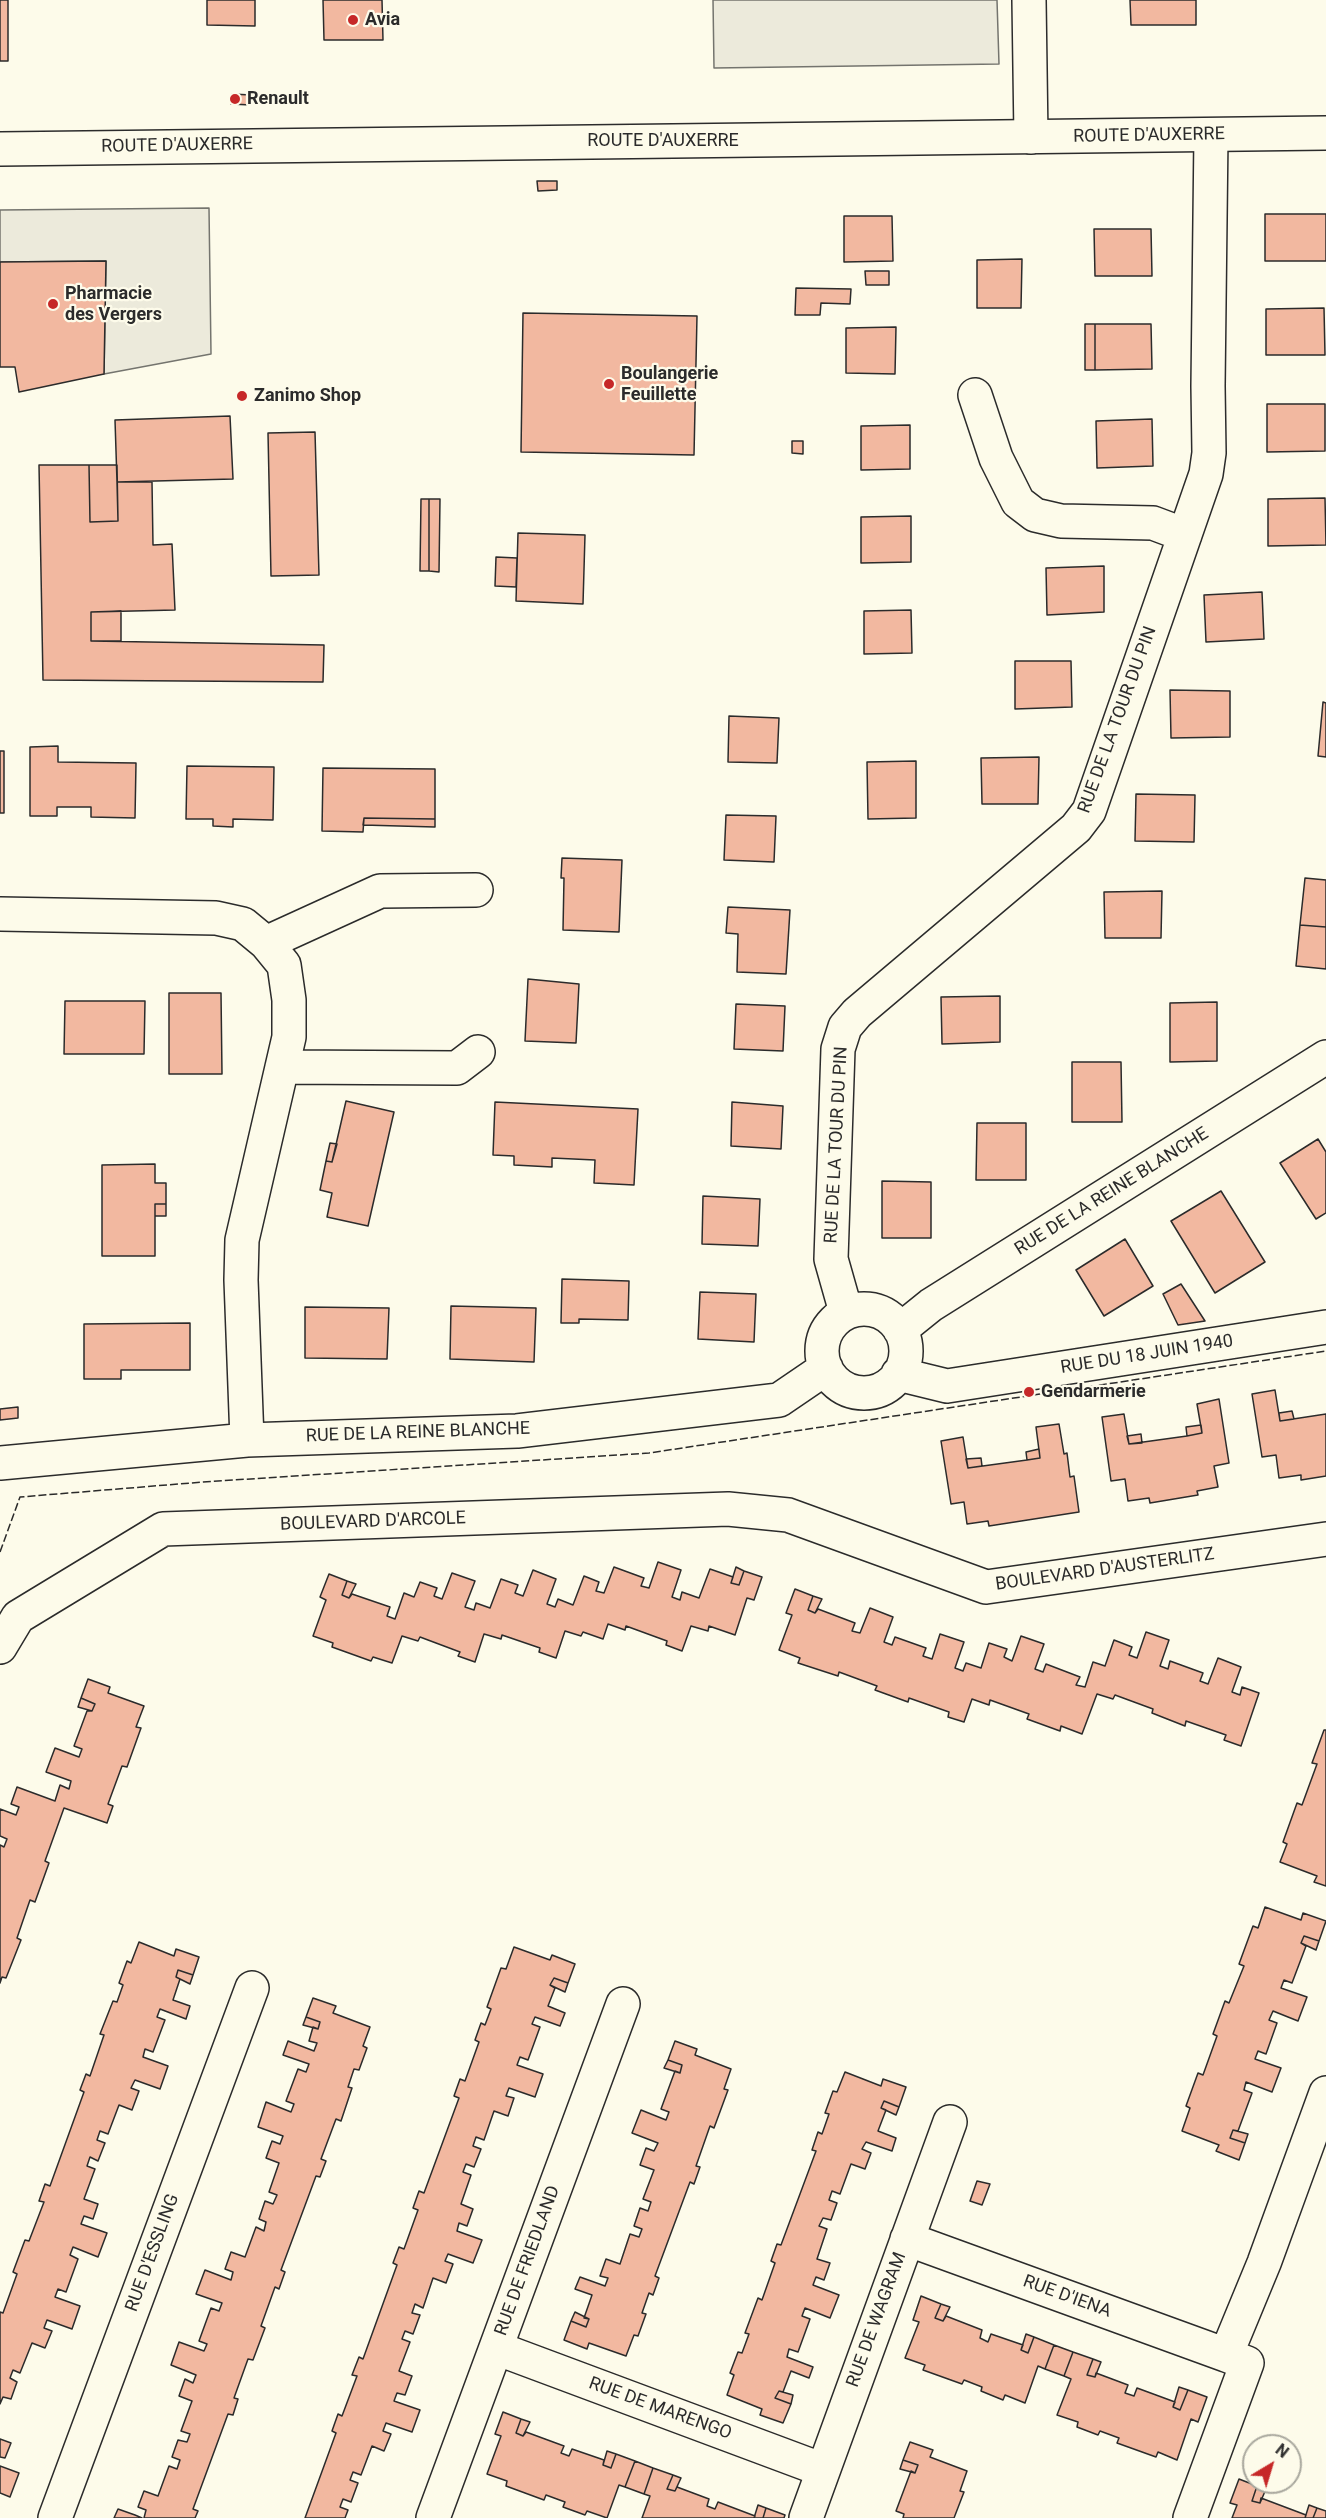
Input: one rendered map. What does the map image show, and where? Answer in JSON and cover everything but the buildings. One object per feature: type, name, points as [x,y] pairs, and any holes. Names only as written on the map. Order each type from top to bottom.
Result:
[{"type":"street","points":[[1029,0],[1031,137]]},
{"type":"street","name":"ROUTE D'AUXERRE","points":[[0,149],[495,142],[893,141],[1326,133]]},
{"type":"street","name":"RUE DE LA TOUR DU PIN","points":[[846,1312],[831,1259],[838,1049],[845,1028],[857,1013],[1076,828],[1089,811],[1206,474],[1209,453],[1211,135]]},
{"type":"street","points":[[975,395],[996,458],[1018,502],[1035,515],[1061,521],[1153,523],[1185,535]]},
{"type":"street","points":[[266,943],[380,891],[476,890]]},
{"type":"street","points":[[0,914],[216,918],[243,924],[266,943],[284,965],[289,1000],[290,1037],[242,1240],[241,1280],[247,1440]]},
{"type":"street","points":[[282,1067],[457,1068],[478,1052]]},
{"type":"street","name":"RUE DE LA REINE BLANCHE","points":[[900,1330],[932,1305],[1326,1057]]},
{"type":"street","points":[[871,1309],[893,1320],[900,1330],[905,1351],[898,1374],[888,1385],[876,1391],[861,1392],[847,1389],[838,1384],[826,1368],[822,1356],[827,1330],[846,1312],[871,1309]]},
{"type":"street","name":"RUE DU 18 JUIN 1940","points":[[898,1374],[947,1386],[1326,1327]]},
{"type":"street","name":"RUE DE LA REINE BLANCHE","points":[[0,1463],[247,1440],[517,1431],[779,1400],[826,1368]]},
{"type":"street","name":"BOULEVARD D'ARCOLE","points":[[0,1647],[18,1617],[163,1529],[728,1509],[788,1515]]},
{"type":"street","name":"BOULEVARD D'AUSTERLITZ","points":[[788,1515],[986,1587],[1326,1539]]},
{"type":"street","name":"RUE D'ESSLING","points":[[55,2518],[252,1988]]},
{"type":"street","name":"RUE DE FRIEDLAND","points":[[433,2518],[623,2004]]},
{"type":"street","points":[[1190,2518],[1247,2363],[1226,2355],[1264,2263],[1326,2094]]},
{"type":"street","name":"RUE DE WAGRAM","points":[[806,2518],[950,2122]]},
{"type":"street","name":"RUE D'IENA","points":[[907,2239],[1226,2355]]},
{"type":"street","name":"RUE DE MARENGO","points":[[496,2348],[823,2470]]},
{"type":"shaded area","points":[[713,0],[997,0],[999,64],[714,68]]},
{"type":"shaded area","points":[[209,208],[211,354],[104,374],[106,261],[0,262],[0,210]]},
{"type":"fence","points":[[0,1552],[20,1497],[203,1482],[649,1453],[1326,1351]]},
{"type":"place","name":"Avia","points":[[353,20]]},
{"type":"place","name":"Renault","points":[[235,99]]},
{"type":"place","name":"Pharmacie des Vergers","points":[[53,304]]},
{"type":"place","name":"Boulangerie Feuillette","points":[[609,384]]},
{"type":"place","name":"Zanimo Shop","points":[[242,396]]},
{"type":"place","name":"Gendarmerie","points":[[1029,1392]]}]
